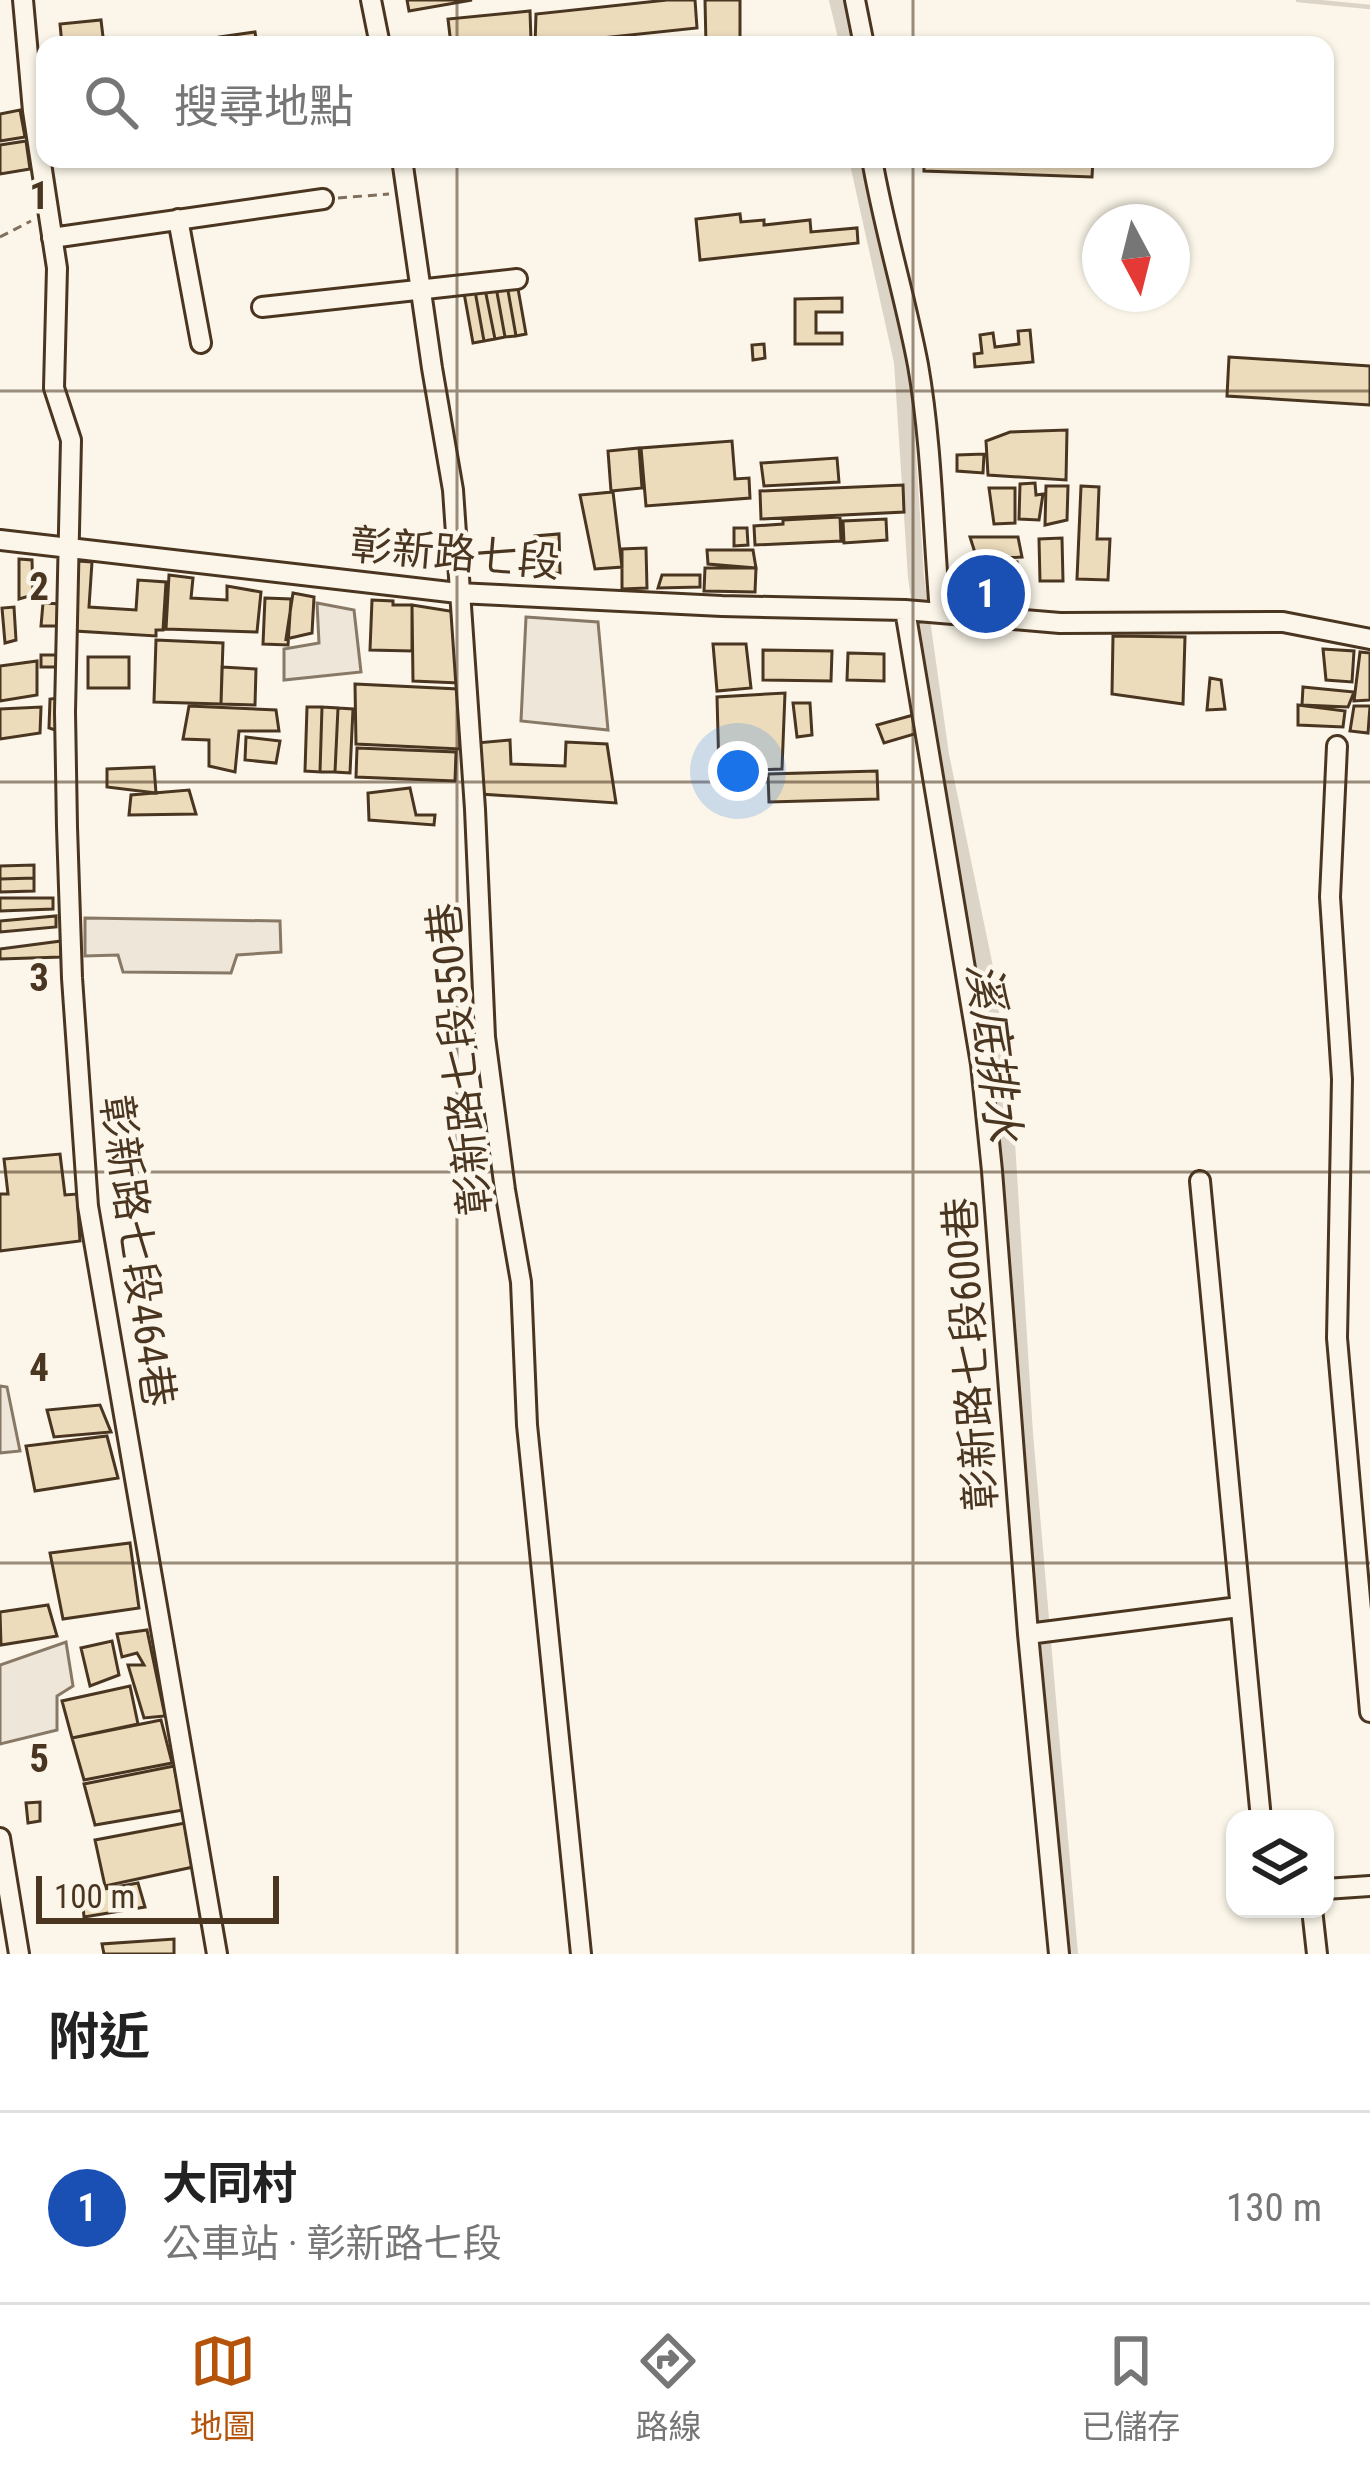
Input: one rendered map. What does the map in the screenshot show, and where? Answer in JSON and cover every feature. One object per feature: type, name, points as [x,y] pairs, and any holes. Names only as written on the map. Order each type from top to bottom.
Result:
[{"type":"street","points":[[370,0],[378,36]]},
{"type":"street","points":[[855,0],[862,36]]},
{"type":"street","points":[[0,7],[23,3]]},
{"type":"street","name":"彰新路七段464巷","points":[[23,3],[36,131]]},
{"type":"street","name":"彰新路七段464巷","points":[[41,168],[57,268],[54,388],[71,440],[67,827],[71,978],[88,1206],[217,1954]]},
{"type":"street","name":"彰新路七段550巷","points":[[404,168],[453,490],[485,1037],[521,1282],[527,1425],[581,1954]]},
{"type":"street","points":[[874,168],[918,365],[940,612],[1060,622],[1283,622],[1370,639]]},
{"type":"street","points":[[52,238],[323,199]]},
{"type":"street","points":[[178,219],[201,343]]},
{"type":"street","points":[[262,308],[517,279]]},
{"type":"street","name":"彰新路七段","points":[[0,540],[458,593],[940,612]]},
{"type":"street","name":"彰新路七段600巷","points":[[905,610],[981,1064],[1059,1954]]},
{"type":"street","points":[[1337,746],[1330,897],[1342,1113],[1337,1338],[1370,1712]]},
{"type":"street","points":[[1201,1181],[1260,1810]]},
{"type":"street","points":[[1028,1634],[1239,1607]]},
{"type":"street","points":[[0,1838],[19,1954]]},
{"type":"street","points":[[1334,1888],[1370,1886]]},
{"type":"street","points":[[1313,1918],[1317,1954]]},
{"type":"path","points":[[323,199],[408,193]]},
{"type":"path","points":[[0,237],[48,212]]},
{"type":"shaded area","points":[[317,603],[354,610],[361,672],[284,680],[284,649],[319,643]]},
{"type":"shaded area","points":[[526,617],[598,622],[608,730],[521,721]]},
{"type":"shaded area","points":[[85,918],[280,921],[281,952],[237,955],[231,973],[123,972],[118,955],[85,956]]},
{"type":"shaded area","points":[[0,1386],[7,1387],[20,1451],[0,1453]]},
{"type":"shaded area","points":[[66,1642],[73,1686],[57,1696],[57,1730],[0,1744],[0,1665]]},
{"type":"building","points":[[407,0],[472,0],[409,11]]},
{"type":"building","points":[[695,0],[697,28],[621,36],[535,36],[536,14]]},
{"type":"building","points":[[705,0],[740,0],[740,36],[706,36]]},
{"type":"building","points":[[530,11],[531,36],[450,36],[448,19]]},
{"type":"building","points":[[101,20],[103,36],[61,36],[60,24]]},
{"type":"building","points":[[20,110],[25,137],[0,141],[0,114]]},
{"type":"building","points":[[26,141],[30,169],[0,174],[0,145]]},
{"type":"building","points":[[924,168],[1092,168],[1092,177]]},
{"type":"building","points":[[740,214],[741,222],[764,220],[764,225],[810,220],[811,232],[857,228],[858,243],[700,260],[696,219]]},
{"type":"building","points":[[517,283],[526,334],[516,336],[507,285]]},
{"type":"building","points":[[507,285],[516,336],[505,337],[496,287]]},
{"type":"building","points":[[496,287],[505,337],[495,339],[485,289]]},
{"type":"building","points":[[485,289],[495,339],[484,341],[475,291]]},
{"type":"building","points":[[475,291],[484,341],[473,343],[464,293]]},
{"type":"building","points":[[842,298],[842,312],[816,312],[816,333],[842,333],[842,344],[795,344],[795,299]]},
{"type":"building","points":[[1030,330],[1033,362],[975,367],[974,354],[982,353],[980,335],[993,333],[995,347],[1019,344],[1018,331]]},
{"type":"building","points":[[764,344],[765,358],[753,360],[752,345]]},
{"type":"building","points":[[1229,357],[1370,366],[1370,405],[1227,396]]},
{"type":"building","points":[[1067,430],[1066,480],[988,475],[986,441],[1010,432]]},
{"type":"building","points":[[732,441],[735,479],[749,478],[750,498],[646,506],[641,448]]},
{"type":"building","points":[[639,448],[642,488],[611,491],[608,451]]},
{"type":"building","points":[[984,454],[983,473],[957,471],[957,455]]},
{"type":"building","points":[[837,458],[839,482],[764,486],[761,463]]},
{"type":"building","points":[[1035,483],[1036,495],[1043,494],[1039,520],[1019,519],[1020,484]]},
{"type":"building","points":[[903,485],[904,512],[761,519],[760,491]]},
{"type":"building","points":[[1046,486],[1068,486],[1067,520],[1045,525]]},
{"type":"building","points":[[1081,486],[1099,487],[1097,539],[1110,539],[1108,580],[1077,579]]},
{"type":"building","points":[[989,488],[1015,488],[1015,523],[994,524]]},
{"type":"building","points":[[613,492],[622,567],[595,569],[580,495]]},
{"type":"building","points":[[840,517],[841,541],[755,545],[754,526]]},
{"type":"building","points":[[886,519],[887,540],[844,543],[843,521]]},
{"type":"building","points":[[734,528],[747,528],[748,545],[734,546]]},
{"type":"building","points":[[559,534],[560,573],[533,574],[535,536]]},
{"type":"building","points":[[970,537],[1018,537],[1022,557],[977,559]]},
{"type":"building","points":[[1062,538],[1063,581],[1040,581],[1039,539]]},
{"type":"building","points":[[646,548],[647,588],[622,589],[622,549]]},
{"type":"building","points":[[707,550],[753,550],[756,568],[708,564]]},
{"type":"building","points":[[19,559],[32,560],[33,595],[19,599]]},
{"type":"building","points":[[63,560],[92,562],[89,607],[136,610],[138,580],[166,582],[163,630],[156,630],[156,636],[59,630]]},
{"type":"building","points":[[1017,562],[1018,580],[974,580],[973,563]]},
{"type":"building","points":[[705,568],[756,568],[755,592],[704,591]]},
{"type":"building","points":[[169,575],[193,578],[191,598],[227,600],[227,586],[261,592],[257,632],[166,629]]},
{"type":"building","points":[[662,575],[700,575],[700,587],[658,588]]},
{"type":"building","points":[[293,593],[314,597],[312,633],[286,639]]},
{"type":"building","points":[[265,598],[291,599],[288,645],[263,644]]},
{"type":"building","points":[[372,600],[412,605],[412,651],[370,650]]},
{"type":"building","points":[[43,603],[61,604],[62,626],[41,626]]},
{"type":"building","points":[[412,605],[456,612],[459,683],[413,681]]},
{"type":"building","points":[[14,607],[16,640],[5,643],[2,608]]},
{"type":"building","points":[[1113,636],[1185,637],[1183,704],[1112,694]]},
{"type":"building","points":[[156,640],[223,643],[221,704],[154,702]]},
{"type":"building","points":[[713,644],[746,644],[751,688],[717,691]]},
{"type":"building","points":[[1323,649],[1354,651],[1352,682],[1326,680]]},
{"type":"building","points":[[763,650],[832,651],[831,681],[763,680]]},
{"type":"building","points":[[1360,652],[1370,653],[1370,700],[1354,701]]},
{"type":"building","points":[[848,653],[884,654],[884,681],[847,680]]},
{"type":"building","points":[[41,655],[59,655],[60,667],[41,667]]},
{"type":"building","points":[[88,657],[129,657],[129,688],[88,688]]},
{"type":"building","points":[[37,661],[37,695],[0,701],[0,666]]},
{"type":"building","points":[[222,667],[256,669],[255,705],[221,704]]},
{"type":"building","points":[[1210,678],[1221,680],[1225,709],[1207,710]]},
{"type":"building","points":[[355,684],[458,689],[460,749],[356,744]]},
{"type":"building","points":[[1303,687],[1354,692],[1348,707],[1302,705]]},
{"type":"building","points":[[785,693],[782,769],[719,771],[717,697]]},
{"type":"building","points":[[60,698],[58,731],[49,728],[50,699]]},
{"type":"building","points":[[793,703],[810,703],[812,735],[797,737]]},
{"type":"building","points":[[1298,705],[1345,711],[1343,727],[1298,725]]},
{"type":"building","points":[[189,706],[276,710],[279,731],[239,731],[235,772],[209,766],[209,740],[183,739]]},
{"type":"building","points":[[1354,706],[1370,706],[1368,733],[1350,731]]},
{"type":"building","points":[[41,707],[40,733],[0,739],[0,709]]},
{"type":"building","points":[[307,707],[322,707],[320,772],[305,771]]},
{"type":"building","points":[[322,707],[338,708],[335,772],[320,772]]},
{"type":"building","points":[[338,708],[353,709],[350,773],[335,772]]},
{"type":"building","points":[[917,714],[918,733],[884,743],[877,725]]},
{"type":"building","points":[[246,737],[280,741],[276,763],[245,760]]},
{"type":"building","points":[[510,740],[511,764],[565,766],[566,742],[607,744],[616,803],[480,794],[476,743]]},
{"type":"building","points":[[357,748],[456,752],[455,781],[356,777]]},
{"type":"building","points":[[154,767],[156,793],[107,787],[107,769]]},
{"type":"building","points":[[877,771],[878,799],[769,802],[768,774]]},
{"type":"building","points":[[410,788],[416,815],[435,815],[434,825],[369,820],[368,793]]},
{"type":"building","points":[[189,790],[196,814],[129,815],[131,795]]},
{"type":"building","points":[[34,865],[34,878],[0,879],[0,866]]},
{"type":"building","points":[[34,878],[34,891],[0,892],[0,879]]},
{"type":"building","points":[[0,898],[53,898],[53,909],[0,911]]},
{"type":"building","points":[[56,916],[56,927],[0,932],[0,921]]},
{"type":"building","points":[[61,941],[61,957],[0,959],[0,949]]},
{"type":"building","points":[[60,1154],[65,1195],[77,1194],[80,1241],[0,1251],[0,1194],[8,1194],[4,1159]]},
{"type":"building","points":[[100,1405],[111,1432],[54,1437],[47,1410]]},
{"type":"building","points":[[107,1436],[118,1478],[35,1491],[26,1446]]},
{"type":"building","points":[[130,1543],[139,1608],[63,1619],[50,1553]]},
{"type":"building","points":[[48,1605],[57,1636],[1,1645],[0,1612]]},
{"type":"building","points":[[147,1630],[165,1716],[144,1718],[128,1665],[144,1665],[137,1653],[122,1657],[117,1634]]},
{"type":"building","points":[[112,1641],[119,1675],[90,1686],[81,1648]]},
{"type":"building","points":[[130,1686],[138,1724],[72,1738],[62,1701]]},
{"type":"building","points":[[161,1720],[172,1763],[84,1780],[72,1738]]},
{"type":"building","points":[[174,1766],[183,1810],[95,1825],[84,1784]]},
{"type":"building","points":[[40,1802],[40,1821],[28,1823],[26,1803]]},
{"type":"building","points":[[185,1823],[193,1867],[105,1886],[95,1840]]},
{"type":"building","points":[[138,1883],[145,1907],[84,1917],[82,1893]]},
{"type":"building","points":[[174,1939],[174,1954],[104,1954],[102,1944]]},
{"type":"waterway","name":"溪底排水","points":[[837,0],[846,36]]},
{"type":"waterway","points":[[1298,0],[1370,7]]},
{"type":"waterway","name":"溪底排水","points":[[859,168],[902,362],[916,577],[941,755],[986,972],[1007,1142],[1025,1434],[1070,1954]]},
{"type":"waterway","points":[[79,916],[84,1024]]},
{"type":"waterway","points":[[192,1759],[227,1954]]},
{"type":"place","name":"大同村","points":[[986,594]]}]
